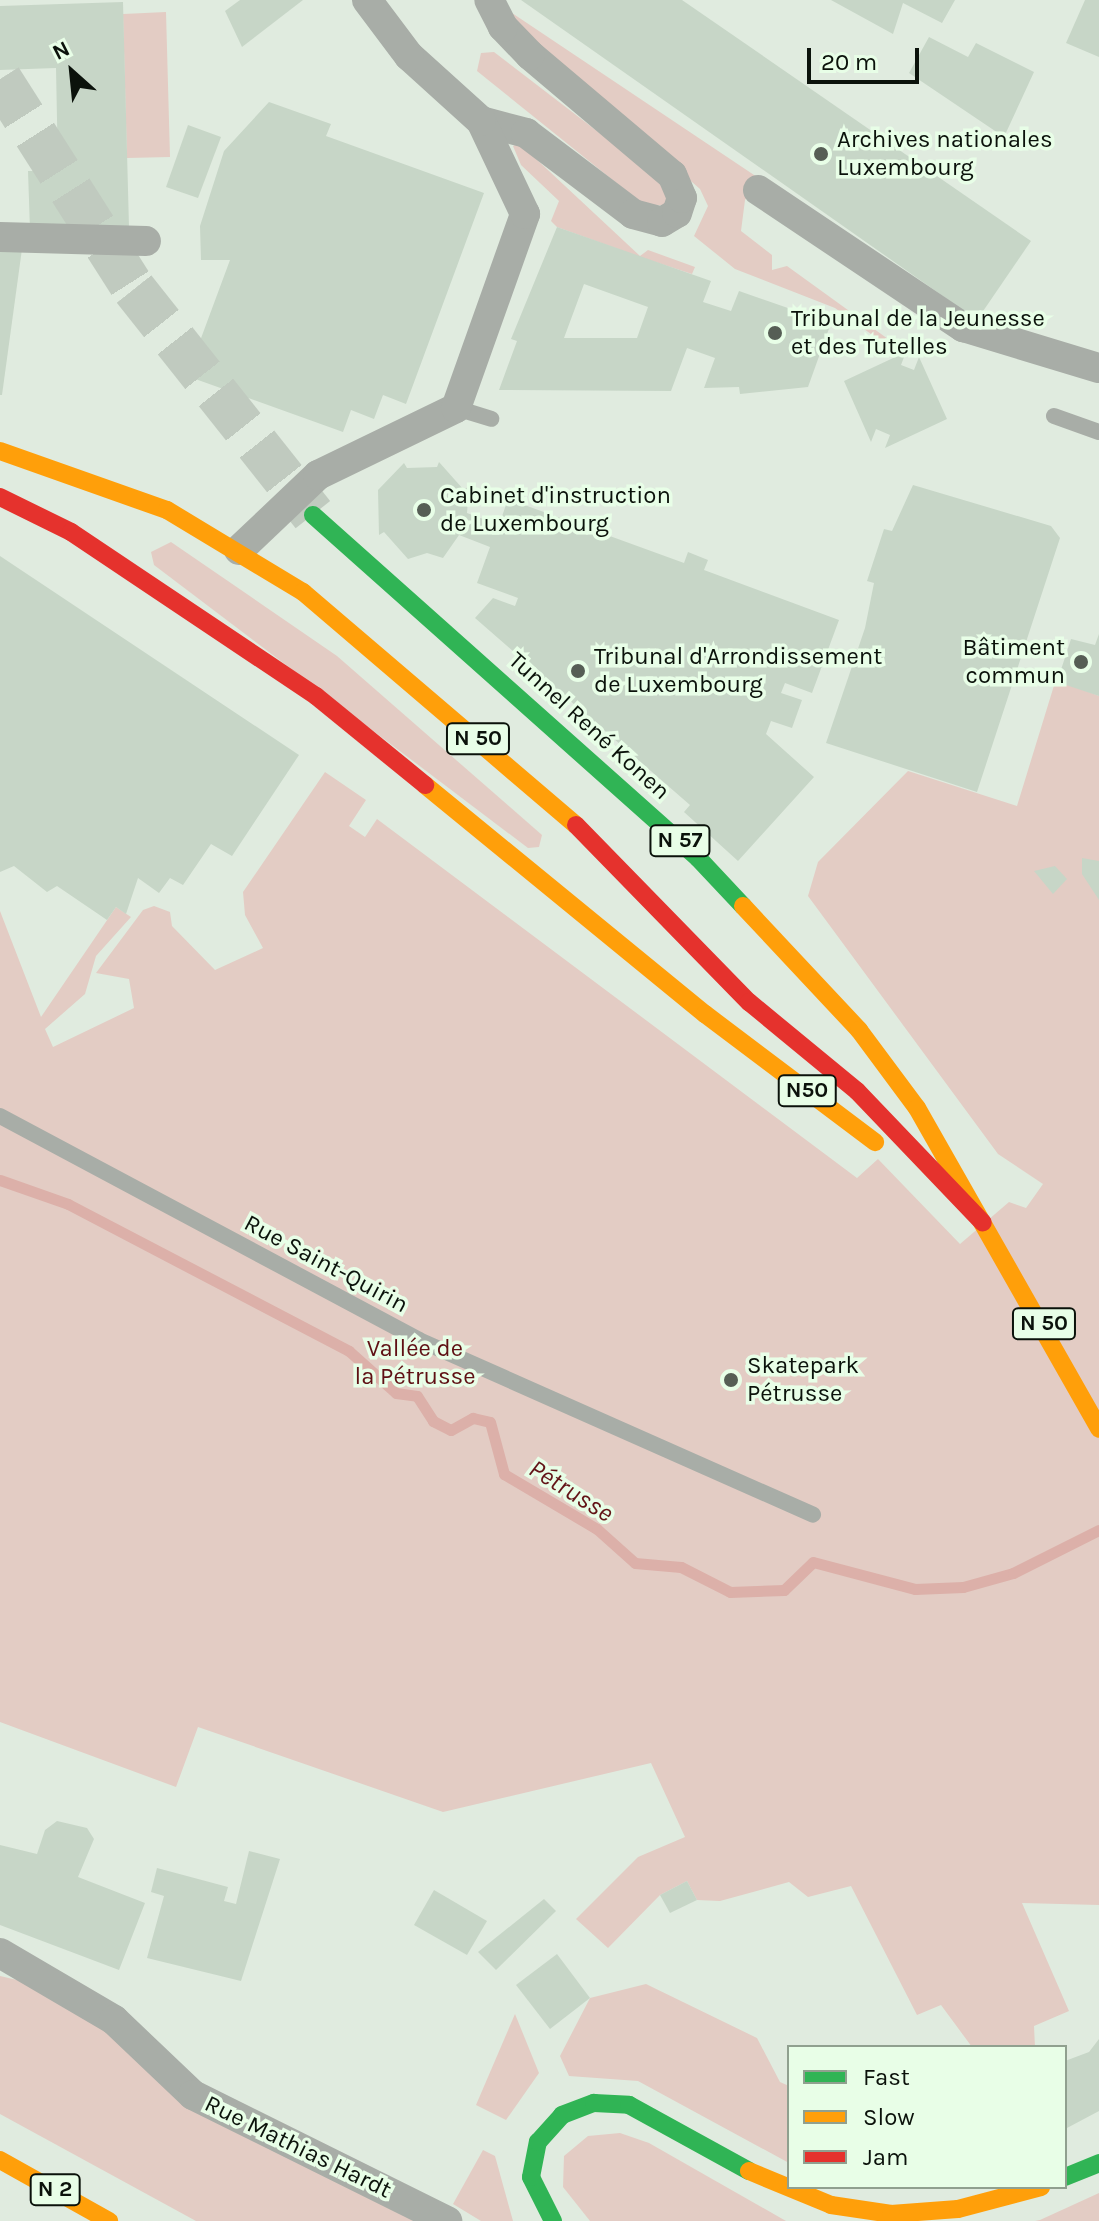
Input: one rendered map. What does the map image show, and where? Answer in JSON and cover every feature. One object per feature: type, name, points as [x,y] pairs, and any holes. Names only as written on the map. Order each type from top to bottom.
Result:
[{"type":"main road","name":"N 50","points":[[0,451],[167,510],[239,550],[365,639],[568,817],[684,958],[857,1091],[983,1223],[1099,1429]]},
{"type":"main road","points":[[71,532],[82,478]]},
{"type":"main road","name":"N 50","points":[[0,497],[71,532],[316,696],[633,956],[684,958]]},
{"type":"main road","points":[[146,528],[167,510]]},
{"type":"main road","name":"Tunnel René Konen","points":[[313,515],[649,811],[744,905],[867,1041],[917,1108],[983,1223]]},
{"type":"main road","points":[[124,566],[133,545]]},
{"type":"main road","points":[[568,817],[568,848]]},
{"type":"main road","points":[[524,867],[554,863]]},
{"type":"main road","points":[[684,958],[744,905]]},
{"type":"main road","name":"N50","points":[[633,956],[983,1223]]},
{"type":"main road","points":[[553,2221],[531,2177],[538,2142],[562,2115],[594,2103],[629,2105],[762,2178],[787,2188]]},
{"type":"main road","name":"N 2","points":[[0,2160],[109,2221]]},
{"type":"main road","points":[[1067,2176],[1099,2163]]},
{"type":"main road","points":[[790,2189],[831,2205],[891,2214],[958,2209],[1033,2189]]},
{"type":"street","points":[[239,550],[318,475],[456,408],[525,214],[481,121],[409,56],[367,0]]},
{"type":"street","points":[[481,121],[526,133],[633,214],[662,222],[677,213],[682,198],[672,175],[530,55],[503,27],[489,0]]},
{"type":"street","points":[[758,190],[963,327],[1099,368]]},
{"type":"street","points":[[0,237],[146,241]]},
{"type":"street","name":"Rue Mathias Hardt","points":[[0,1953],[114,2020],[193,2095],[447,2221]]},
{"type":"lane","points":[[456,408],[491,419]]},
{"type":"lane","points":[[1054,416],[1099,432]]},
{"type":"lane","name":"Rue Saint-Quirin","points":[[0,1116],[419,1340],[813,1515]]},
{"type":"green space","points":[[509,11],[760,179],[745,200],[741,231],[772,255],[772,270],[787,266],[906,352],[900,355],[835,308],[735,269],[694,236],[708,206],[700,189],[538,47]]},
{"type":"green space","points":[[166,12],[170,157],[127,158],[123,14]]},
{"type":"green space","points":[[494,52],[666,184],[667,205],[645,206],[477,71],[481,53]]},
{"type":"green space","points":[[519,143],[640,256],[648,250],[695,267],[692,274],[640,257],[557,227],[551,221],[559,201],[521,165],[513,146]]},
{"type":"green space","points":[[171,542],[337,656],[542,835],[539,847],[528,848],[154,565],[151,552]]},
{"type":"green space","name":"Vallée de la Pétrusse","points":[[1056,679],[1099,696],[1099,1905],[1022,1903],[1069,2011],[1034,2026],[1035,2045],[971,2045],[941,2005],[917,2015],[851,1886],[808,1897],[789,1882],[720,1901],[697,1900],[687,1881],[660,1895],[608,1948],[576,1919],[638,1857],[685,1837],[651,1763],[443,1812],[198,1727],[176,1787],[0,1722],[0,911],[41,1017],[116,907],[131,917],[96,956],[85,994],[45,1029],[53,1047],[134,1008],[129,979],[96,973],[143,910],[154,906],[170,912],[172,926],[215,970],[263,948],[245,915],[243,892],[325,772],[366,800],[349,826],[365,837],[377,819],[857,1178],[878,1159],[960,1244],[1009,1202],[1026,1208],[1043,1184],[998,1154],[808,896],[818,862],[908,771],[1017,806]]},
{"type":"green space","points":[[0,1976],[30,1983],[414,2221],[196,2221],[0,2114]]},
{"type":"green space","points":[[646,1984],[757,2038],[780,2082],[787,2085],[787,2162],[638,2081],[569,2076],[560,2056],[590,1998]]},
{"type":"green space","points":[[515,2014],[539,2073],[506,2120],[476,2105]]},
{"type":"green space","points":[[620,2133],[649,2143],[786,2221],[590,2221],[563,2187],[564,2156],[588,2136]]},
{"type":"green space","points":[[483,2150],[495,2156],[513,2221],[481,2221],[453,2204]]},
{"type":"green space","points":[[1099,2193],[1099,2221],[1035,2221],[1040,2220]]},
{"type":"building","points":[[240,0],[303,0],[242,47],[225,11]]},
{"type":"building","name":"Archives nationales Luxembourg","points":[[521,0],[682,0],[1031,241],[977,320]]},
{"type":"building","points":[[831,0],[955,0],[942,23],[903,3],[893,34]]},
{"type":"building","points":[[1085,0],[1099,0],[1099,57],[1066,43]]},
{"type":"building","points":[[123,2],[129,227],[30,230],[28,171],[58,171],[56,68],[0,70],[0,6]]},
{"type":"building","points":[[929,37],[968,57],[976,43],[1034,72],[1004,137],[909,73]]},
{"type":"building","points":[[269,102],[331,124],[326,136],[484,193],[406,404],[383,395],[374,419],[351,410],[343,432],[187,376],[230,260],[201,260],[200,226],[224,151]]},
{"type":"building","points":[[188,125],[221,137],[198,198],[166,187]]},
{"type":"building","points":[[557,227],[711,281],[703,302],[731,311],[739,291],[831,323],[808,387],[740,394],[739,387],[704,388],[715,358],[687,348],[671,391],[499,390],[517,341],[511,339]],"holes":[[[584,284],[648,307],[637,338],[564,338]]]},
{"type":"building","points":[[0,246],[22,249],[2,395],[0,395]]},
{"type":"building","points":[[906,352],[901,365],[914,370],[919,357],[947,419],[885,448],[890,435],[876,429],[871,442],[844,381]]},
{"type":"building","name":"Tribunal d'Arrondissement de Luxembourg","points":[[439,462],[463,489],[469,487],[467,513],[499,525],[508,499],[684,563],[688,552],[708,560],[704,570],[839,620],[812,693],[785,683],[781,693],[802,700],[792,728],[771,721],[766,734],[814,777],[738,861],[684,812],[690,805],[475,618],[493,598],[515,606],[518,598],[477,583],[490,547],[459,535],[443,558],[427,553],[408,559],[384,532],[379,535],[378,490],[404,463],[407,468],[437,467]]},
{"type":"building","points":[[913,485],[1051,526],[1060,538],[977,792],[826,743],[865,628],[874,583],[867,581],[884,529],[892,531]]},
{"type":"building","points":[[0,556],[299,755],[232,856],[211,844],[183,885],[170,878],[159,893],[138,878],[126,914],[116,907],[107,920],[57,886],[47,892],[14,866],[0,872]]},
{"type":"building","name":"Bâtiment commun","points":[[1099,634],[1099,696],[1057,682],[1071,639],[1095,645]]},
{"type":"building","points":[[1082,858],[1099,861],[1099,900],[1082,874]]},
{"type":"building","points":[[1055,866],[1067,879],[1053,894],[1034,871]]},
{"type":"building","points":[[57,1821],[87,1828],[94,1839],[78,1877],[145,1903],[119,1970],[0,1925],[0,1845],[37,1854],[45,1830]]},
{"type":"building","points":[[249,1851],[280,1859],[241,1981],[147,1958],[164,1896],[151,1892],[157,1868],[228,1887],[224,1901],[236,1904]]},
{"type":"building","points":[[687,1881],[697,1900],[670,1913],[660,1895]]},
{"type":"building","points":[[434,1890],[487,1921],[467,1955],[414,1925]]},
{"type":"building","points":[[544,1899],[556,1911],[496,1970],[478,1952]]},
{"type":"building","points":[[557,1954],[590,1998],[550,2029],[516,1985]]},
{"type":"building","points":[[1099,2039],[1099,2111],[1067,2128],[1067,2060],[1089,2052]]},
{"type":"waterway","name":"Pétrusse","points":[[0,1180],[68,1204],[349,1351],[396,1393],[417,1396],[433,1421],[451,1430],[473,1418],[490,1422],[504,1474],[597,1529],[635,1563],[681,1567],[730,1592],[784,1590],[813,1562],[915,1589],[963,1587],[1013,1573],[1099,1530]]},
{"type":"tunnel","points":[[0,79],[134,289],[313,515]]},
{"type":"traffic: fast","points":[[313,515],[698,858],[743,906]]},
{"type":"traffic: fast","points":[[553,2221],[531,2177],[538,2142],[562,2115],[594,2103],[629,2105],[749,2171]]},
{"type":"traffic: fast","points":[[1067,2176],[1099,2163]]},
{"type":"traffic: slow","points":[[0,451],[167,510],[303,592],[576,825]]},
{"type":"traffic: slow","points":[[425,785],[705,1014],[875,1142]]},
{"type":"traffic: slow","points":[[743,906],[859,1030],[917,1108],[1099,1429]]},
{"type":"traffic: slow","points":[[0,2160],[109,2221]]},
{"type":"traffic: slow","points":[[749,2171],[787,2187]]},
{"type":"traffic: slow","points":[[792,2189],[831,2205],[891,2214],[958,2209],[1033,2189]]},
{"type":"traffic: jam","points":[[0,497],[71,532],[316,696],[425,785]]},
{"type":"traffic: jam","points":[[576,825],[749,1002],[857,1091],[983,1223]]},
{"type":"place","name":"Archives nationales Luxembourg","points":[[821,154]]},
{"type":"place","name":"Tribunal de la Jeunesse et des Tutelles","points":[[775,333]]},
{"type":"place","name":"Cabinet d'instruction de Luxembourg","points":[[424,510]]},
{"type":"place","name":"Bâtiment commun","points":[[1081,662]]},
{"type":"place","name":"Tribunal d'Arrondissement de Luxembourg","points":[[578,671]]},
{"type":"place","name":"Skatepark Pétrusse","points":[[731,1380]]}]
